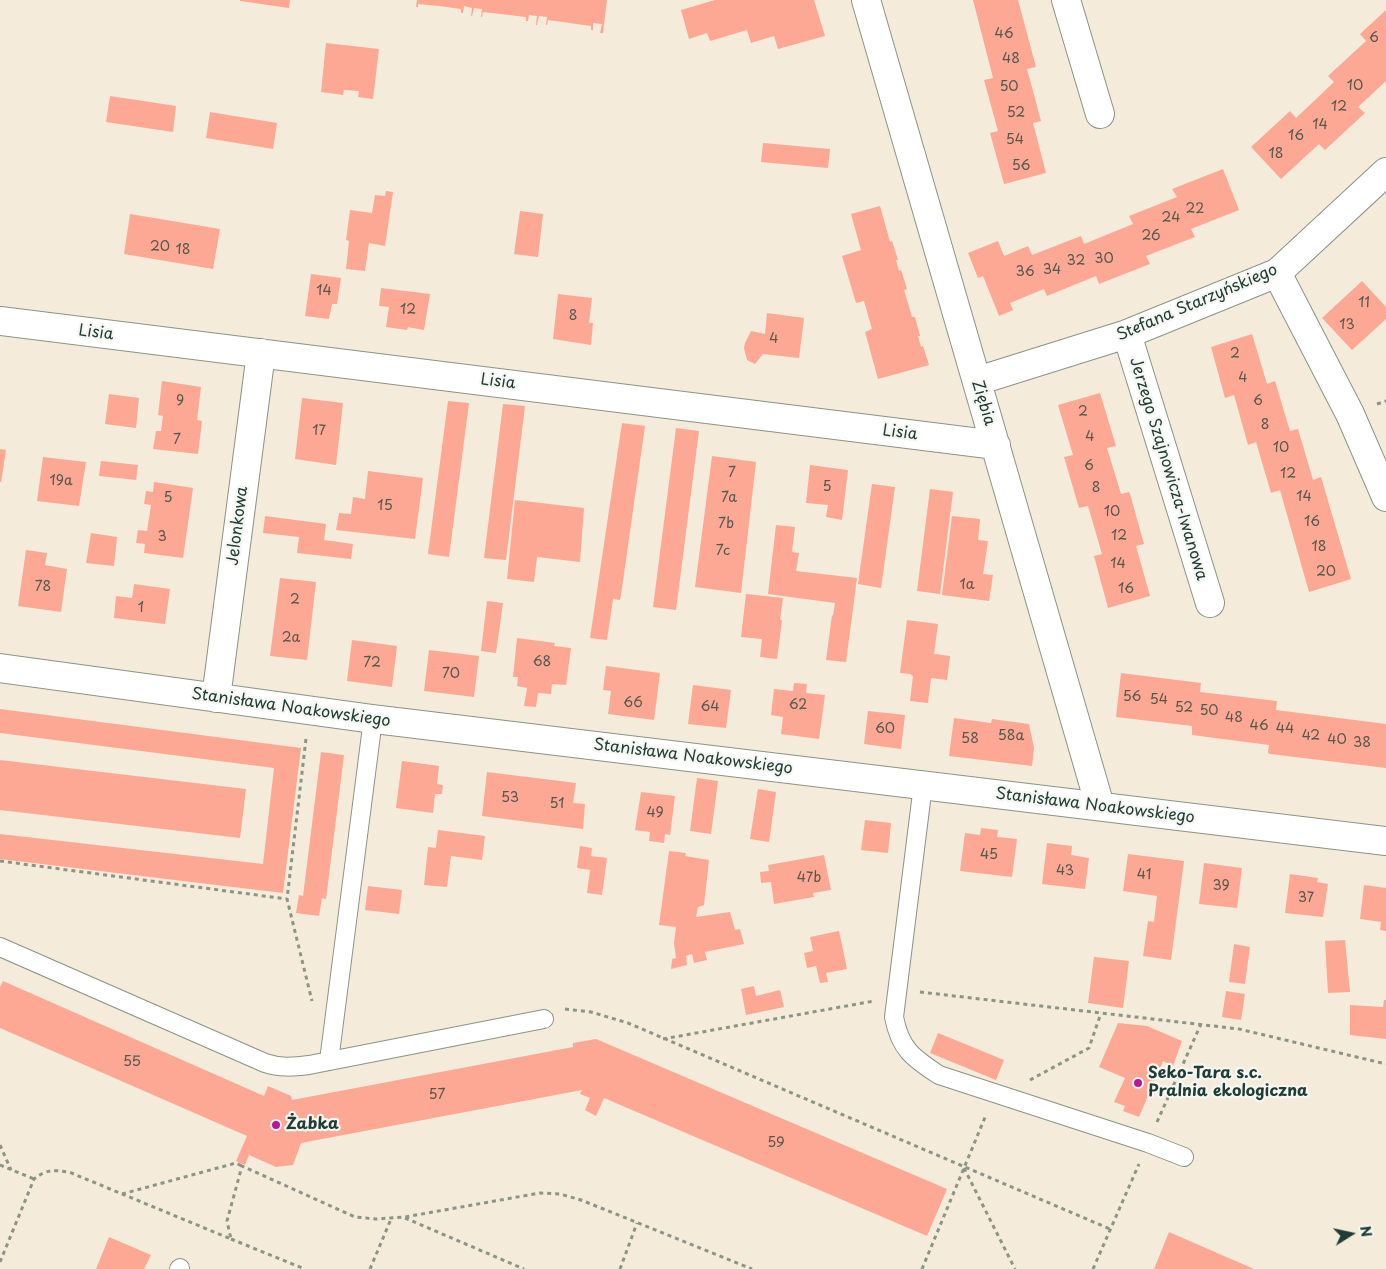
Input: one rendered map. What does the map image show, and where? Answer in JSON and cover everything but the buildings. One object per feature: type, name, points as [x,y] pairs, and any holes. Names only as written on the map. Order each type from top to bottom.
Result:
[{"type":"street","name":"Ziębia","points":[[866,0],[1100,806]]},
{"type":"street","points":[[1066,0],[1100,114]]},
{"type":"street","name":"Stefana Starzyńskiego","points":[[977,381],[1127,334],[1277,273],[1386,172]]},
{"type":"street","points":[[1277,273],[1350,414],[1386,497]]},
{"type":"street","name":"Lisia","points":[[0,321],[996,445]]},
{"type":"street","name":"Jerzego Szajnowicza-Iwanowa","points":[[1127,334],[1210,603]]},
{"type":"street","name":"Jelonkowa","points":[[216,698],[260,353]]},
{"type":"street","name":"Stanisława Noakowskiego","points":[[0,668],[373,719],[1386,841]]},
{"type":"lane","points":[[329,1061],[373,719]]},
{"type":"lane","points":[[923,785],[894,1016],[901,1041],[914,1058],[939,1075],[1148,1143],[1184,1157]]},
{"type":"lane","points":[[0,947],[265,1063],[277,1066],[292,1067],[329,1061],[544,1019]]},
{"type":"path","points":[[307,733],[287,899],[312,1003]]},
{"type":"path","points":[[0,861],[287,899]]},
{"type":"path","points":[[663,1039],[897,993],[1102,1013],[1251,1031],[1386,1064]]},
{"type":"path","points":[[544,1019],[542,1009],[559,1009],[591,1012],[628,1023],[1110,1229]]},
{"type":"path","points":[[922,1269],[964,1167],[998,1094],[1089,1048],[1102,1013]]},
{"type":"path","points":[[0,1145],[12,1170]]},
{"type":"path","points":[[122,1194],[236,1163],[355,1217],[376,1219],[405,1217],[540,1193],[560,1194],[581,1200],[752,1269]]},
{"type":"path","points":[[0,1165],[34,1179]]},
{"type":"path","points":[[231,1239],[227,1221],[242,1166]]},
{"type":"path","points":[[964,1167],[1015,1269]]},
{"type":"path","points":[[0,1262],[34,1179],[43,1173],[54,1170],[69,1172],[305,1269]]},
{"type":"path","points":[[405,1217],[524,1269]]},
{"type":"path","points":[[370,1269],[391,1218]]},
{"type":"path","points":[[620,1269],[636,1223]]},
{"type":"place","name":"Seko-Tara s.c. Pralnia ekologiczna","points":[[1138,1083]]},
{"type":"place","name":"Żabka","points":[[276,1125]]}]
